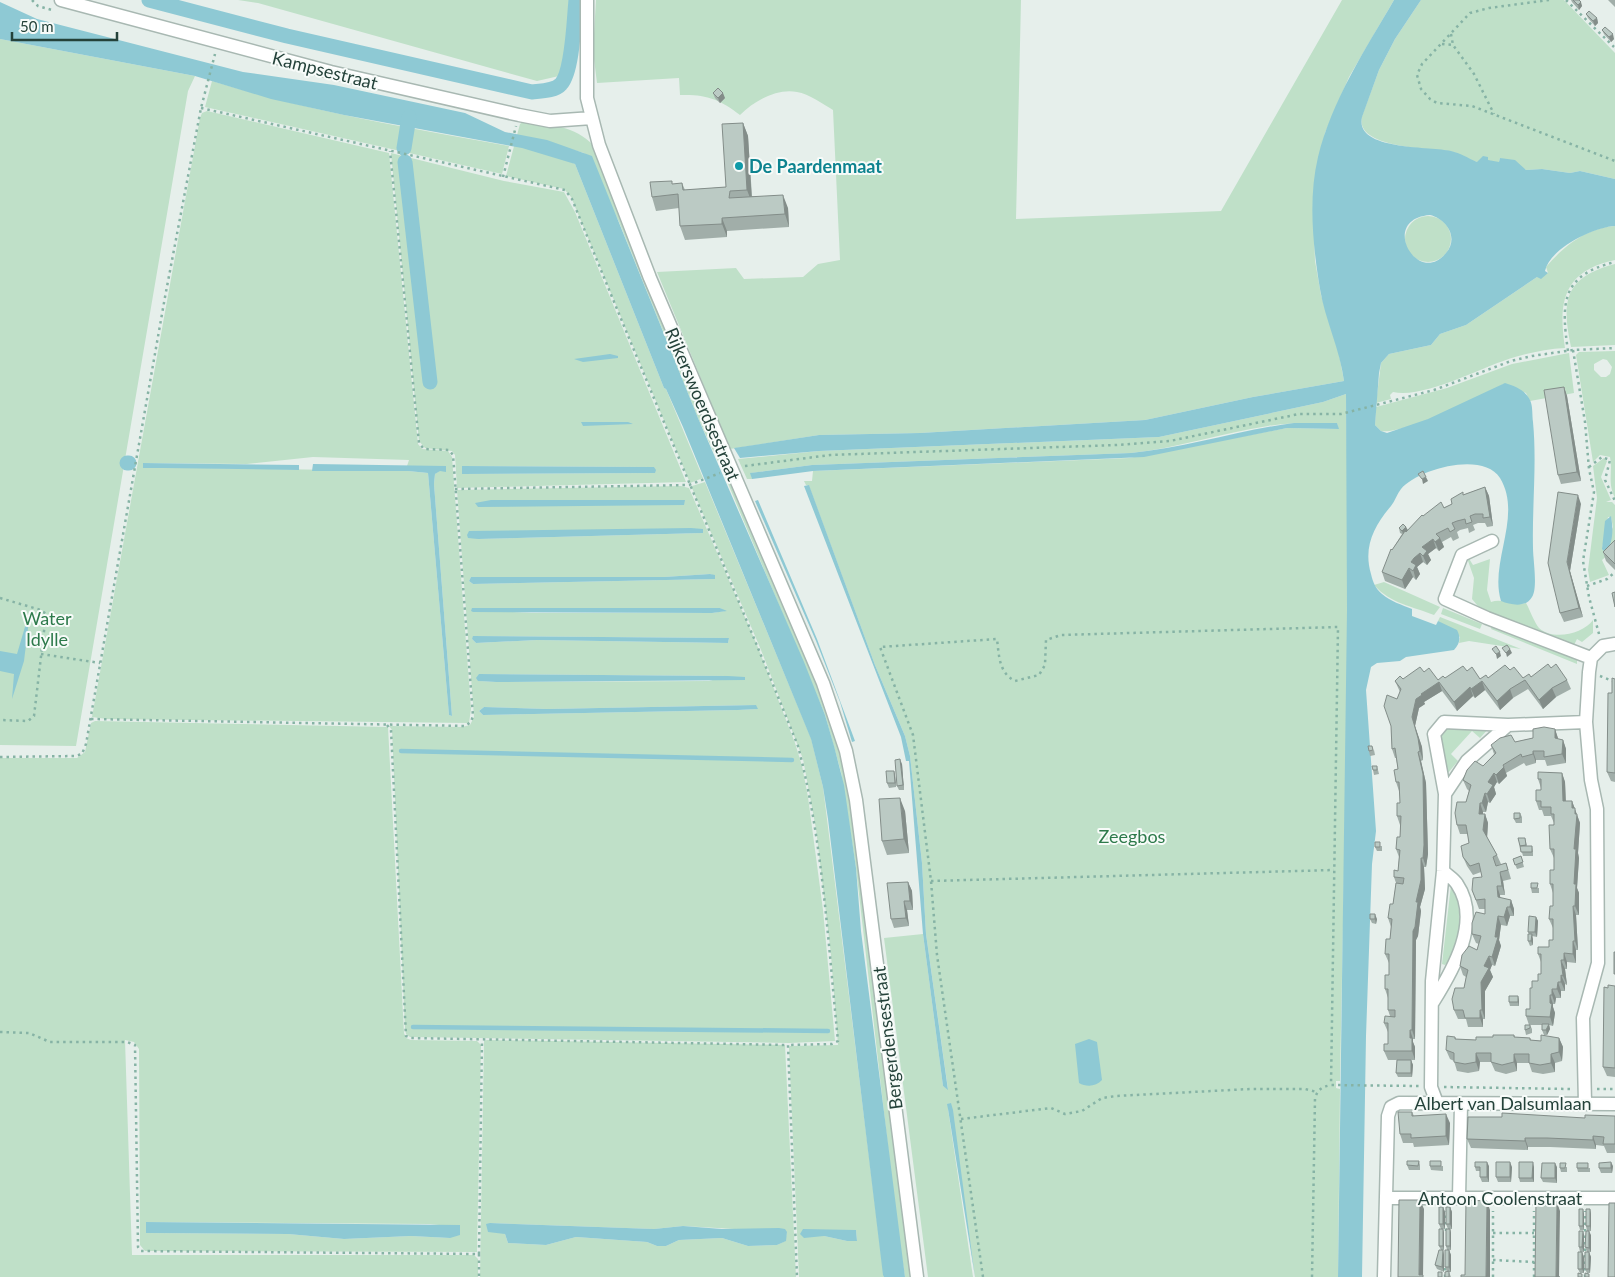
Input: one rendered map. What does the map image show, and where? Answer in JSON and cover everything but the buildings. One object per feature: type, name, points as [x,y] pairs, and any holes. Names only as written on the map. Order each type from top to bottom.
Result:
[{"type":"street","name":"Kampsestraat","points":[[61,0],[331,72],[519,115],[550,121],[592,118]]},
{"type":"street","name":"Rijkerswoerdsestraat","points":[[587,0],[587,98],[599,146],[727,470],[823,683],[846,752],[856,800]]},
{"type":"street","points":[[1492,541],[1462,555],[1445,599],[1591,658]]},
{"type":"street","points":[[1585,1103],[1583,1018],[1598,963],[1597,809],[1591,780],[1586,722],[1591,658],[1609,645]]},
{"type":"street","points":[[1436,1103],[1431,1086],[1432,981],[1443,871],[1444,794],[1434,734],[1444,722],[1508,725],[1586,722]]},
{"type":"street","points":[[1444,794],[1468,761],[1508,725]]},
{"type":"street","name":"Bergerdensestraat","points":[[856,800],[917,1277]]},
{"type":"street","points":[[1433,1003],[1459,955],[1466,921],[1466,904],[1457,883],[1443,871]]},
{"type":"street","name":"Albert van Dalsumlaan","points":[[1386,1198],[1388,1116],[1391,1107],[1400,1103],[1615,1104]]},
{"type":"street","points":[[1453,1197],[1461,1104]]},
{"type":"street","points":[[1384,1277],[1386,1198]]},
{"type":"street","name":"Antoon Coolenstraat","points":[[1386,1198],[1615,1198]]},
{"type":"path","points":[[1549,0],[1489,8],[1470,13],[1419,69],[1417,75],[1420,89],[1430,100],[1472,106],[1615,160]]},
{"type":"path","points":[[1566,0],[1614,47]]},
{"type":"path","points":[[1450,34],[1453,45],[1474,74],[1494,114]]},
{"type":"path","points":[[1441,44],[1453,45]]},
{"type":"path","points":[[0,757],[79,756],[86,744],[202,108],[216,52]]},
{"type":"path","points":[[202,108],[565,190],[572,199],[798,746],[810,793],[823,894],[838,1041],[832,1044],[788,1045],[411,1038],[405,1033],[391,730],[386,724]]},
{"type":"path","points":[[504,177],[515,131]]},
{"type":"path","points":[[91,719],[465,726],[471,722],[452,452],[424,449],[419,443],[390,151]]},
{"type":"path","points":[[1568,351],[1564,315],[1568,291],[1577,279],[1615,262]]},
{"type":"path","points":[[455,489],[689,485],[727,470],[830,454],[1150,443],[1299,414],[1341,414],[1449,385],[1511,361],[1573,350],[1615,348]]},
{"type":"path","points":[[1573,350],[1594,492],[1583,560],[1587,586],[1609,645]]},
{"type":"path","points":[[1589,467],[1602,457],[1610,460],[1605,480],[1615,501]]},
{"type":"path","points":[[1587,586],[1607,579],[1615,572]]},
{"type":"path","points":[[0,598],[41,610],[46,614],[34,716],[28,720],[0,720]]},
{"type":"path","points":[[983,1277],[937,955],[931,881],[913,735],[880,647],[997,639],[1000,663],[1006,677],[1015,681],[1039,675],[1044,666],[1046,640],[1061,635],[1338,627],[1331,1085]]},
{"type":"path","points":[[41,654],[100,663]]},
{"type":"path","points":[[931,881],[1334,870]]},
{"type":"path","points":[[0,1032],[29,1033],[50,1042],[127,1042],[136,1045],[138,1247],[141,1251],[479,1254]]},
{"type":"path","points":[[479,1277],[482,1040]]},
{"type":"path","points":[[788,1045],[797,1277]]},
{"type":"path","points":[[1312,1277],[1315,1098],[1317,1092],[1324,1086],[1615,1089]]},
{"type":"path","points":[[961,1118],[1051,1108],[1065,1114],[1082,1112],[1102,1098],[1116,1096],[1250,1089],[1304,1089],[1317,1092]]},
{"type":"path","points":[[1446,1237],[1453,1197]]},
{"type":"path","points":[[1534,1197],[1534,1277]]},
{"type":"path","points":[[1585,1197],[1585,1277]]},
{"type":"path","points":[[1493,1198],[1493,1277]]},
{"type":"path","points":[[1493,1233],[1534,1233]]},
{"type":"path","points":[[1445,1277],[1446,1257]]},
{"type":"path","points":[[1493,1260],[1534,1262]]},
{"type":"green space","points":[[238,0],[569,0],[566,52],[559,76],[537,81],[258,3]]},
{"type":"green space","points":[[596,0],[1021,0],[1016,219],[1221,211],[1342,0],[1394,0],[1349,77],[1325,133],[1313,206],[1315,261],[1321,295],[1339,354],[1344,381],[1253,397],[1145,420],[920,433],[819,435],[730,449],[657,272],[736,268],[744,279],[803,277],[818,264],[840,260],[833,110],[806,95],[789,91],[766,97],[740,115],[719,101],[697,95],[680,95],[679,78],[597,83],[593,51]]},
{"type":"green space","points":[[1421,0],[1564,0],[1615,53],[1615,179],[1580,171],[1570,173],[1542,169],[1526,170],[1500,158],[1499,163],[1477,162],[1452,152],[1394,144],[1369,135],[1363,127],[1362,116],[1379,70],[1395,39]]},
{"type":"green space","name":"Water Idylle","points":[[0,39],[195,76],[188,91],[76,746],[0,745]]},
{"type":"green space","points":[[212,81],[322,110],[509,146],[502,174],[205,107]]},
{"type":"green space","points":[[207,111],[389,153],[418,444],[422,449],[448,451],[452,457],[471,709],[469,723],[107,719],[92,717],[202,113]],"holes":[[[313,457],[409,460],[407,466],[446,466],[435,474],[434,484],[452,716],[449,715],[428,473],[408,471],[143,467],[144,463],[247,464]]]},
{"type":"green space","points":[[524,121],[562,127],[578,134],[594,146],[725,469],[722,470],[698,418],[619,222],[584,153],[524,136],[521,138],[575,164],[664,388],[703,478],[690,483],[571,197],[564,189],[506,176],[520,124]]},
{"type":"green space","points":[[391,153],[504,181],[564,192],[575,212],[686,482],[457,488],[455,455],[452,451],[425,448],[419,441]],"holes":[[[405,162],[409,167],[432,383],[428,383],[405,196],[402,166]],[[462,466],[654,467],[655,473],[463,474]]]},
{"type":"green space","points":[[1433,216],[1437,217],[1447,226],[1450,230],[1450,248],[1441,258],[1433,262],[1423,262],[1415,258],[1406,248],[1405,234],[1409,226],[1419,217]]},
{"type":"green space","points":[[1615,226],[1615,260],[1584,272],[1574,281],[1568,291],[1564,303],[1563,316],[1565,348],[1515,357],[1421,391],[1393,392],[1390,395],[1391,399],[1376,403],[1381,363],[1389,354],[1431,345],[1440,334],[1466,325],[1537,277],[1548,273],[1546,267],[1576,239],[1604,227]]},
{"type":"green space","points":[[1615,264],[1615,345],[1571,347],[1567,316],[1567,304],[1570,293],[1576,284],[1586,276],[1598,269]]},
{"type":"green space","points":[[1615,351],[1615,498],[1611,487],[1610,457],[1600,455],[1593,462],[1576,355],[1579,352]],"holes":[[[1603,359],[1607,360],[1612,367],[1610,374],[1606,377],[1601,377],[1594,370],[1594,364]]]},
{"type":"green space","points":[[1569,353],[1574,393],[1530,401],[1526,393],[1503,384],[1462,406],[1406,427],[1391,431],[1381,431],[1375,425],[1376,407],[1447,388],[1512,364]]},
{"type":"green space","name":"Zeegbos","points":[[1346,394],[1348,566],[1346,738],[1340,1081],[1336,1081],[1336,1088],[1340,1089],[1338,1277],[975,1277],[950,1103],[948,1109],[973,1277],[928,1277],[884,938],[923,934],[943,1086],[948,1089],[926,934],[922,863],[910,756],[905,736],[875,665],[809,486],[804,481],[812,481],[813,471],[1129,458],[1287,428],[1338,429],[1337,423],[1277,425],[1234,432],[1166,448],[1131,453],[812,465],[751,473],[752,479],[747,479],[738,459],[819,451],[1159,437],[1323,402]]},
{"type":"green space","points":[[1604,458],[1607,461],[1601,477],[1611,500],[1606,502],[1612,502],[1615,505],[1615,549],[1602,560],[1609,575],[1590,582],[1588,570],[1597,498],[1593,466]],"holes":[[[1608,517],[1611,517],[1613,527],[1602,549]]]},
{"type":"green space","points":[[727,473],[810,668],[838,748],[849,789],[910,1277],[905,1277],[897,1226],[856,868],[841,772],[825,715],[724,474]]},
{"type":"green space","points":[[705,482],[811,738],[823,787],[884,1277],[799,1277],[789,1048],[790,1046],[838,1045],[831,955],[816,829],[803,759],[761,650],[692,486]],"holes":[[[856,1230],[857,1241],[847,1241],[824,1236]]]},
{"type":"green space","points":[[681,486],[689,488],[757,645],[802,766],[823,910],[835,1041],[789,1043],[410,1037],[406,1034],[392,730],[389,726],[462,727],[470,725],[474,717],[457,490]],"holes":[[[553,531],[703,533],[478,539],[469,532]],[[710,574],[715,576],[715,579],[473,584],[469,581],[471,577],[664,577]],[[720,608],[725,611],[712,613],[532,613],[471,610]],[[474,636],[729,638],[728,643],[537,640],[476,643],[472,639]],[[479,674],[728,676],[709,681],[479,681]],[[755,705],[757,709],[483,715],[479,711],[484,707],[547,709]]]},
{"type":"green space","points":[[1468,557],[1473,565],[1490,559],[1487,590],[1491,602],[1526,603],[1535,623],[1545,632],[1560,635],[1568,634],[1582,629],[1593,620],[1593,633],[1582,642],[1577,639],[1573,647],[1482,611],[1472,599],[1474,578]]},
{"type":"green space","points":[[1384,582],[1440,607],[1434,615],[1402,604],[1387,596],[1374,585]]},
{"type":"green space","points":[[1443,608],[1482,624],[1480,629],[1441,614]]},
{"type":"green space","points":[[1440,617],[1521,649],[1469,641],[1459,643],[1460,637],[1438,621]]},
{"type":"green space","points":[[1493,624],[1577,658],[1577,664],[1491,629]]},
{"type":"green space","points":[[95,721],[388,727],[404,1033],[406,1038],[411,1040],[477,1041],[481,1045],[477,1252],[145,1251],[140,1245],[139,1049],[134,1042],[125,1040],[132,1255],[474,1255],[478,1259],[478,1277],[0,1277],[0,758],[77,758],[85,752],[91,723]],"holes":[[[147,1222],[439,1225],[450,1238],[411,1236],[344,1239],[288,1234],[146,1233]]]},
{"type":"green space","points":[[1442,727],[1489,728],[1480,738],[1472,731],[1451,754],[1458,761],[1448,773],[1445,773],[1439,730]]},
{"type":"green space","points":[[1451,885],[1455,885],[1457,894],[1459,927],[1456,948],[1445,965],[1442,964]]},
{"type":"green space","points":[[484,1041],[785,1045],[796,1277],[480,1277]],"holes":[[[490,1223],[654,1229],[683,1226],[787,1232],[785,1241],[777,1245],[748,1246],[722,1238],[679,1240],[666,1246],[657,1246],[647,1242],[576,1237],[546,1245],[508,1243],[505,1234]]]},
{"type":"water","points":[[1394,0],[1421,0],[1395,39],[1379,70],[1362,117],[1363,128],[1370,136],[1396,145],[1451,151],[1477,162],[1483,156],[1488,157],[1488,160],[1499,162],[1500,158],[1515,160],[1526,170],[1542,169],[1570,173],[1580,171],[1615,179],[1615,226],[1596,230],[1574,240],[1555,254],[1545,271],[1548,273],[1541,279],[1537,277],[1466,325],[1440,334],[1431,345],[1389,354],[1381,363],[1375,425],[1381,431],[1387,433],[1428,419],[1505,383],[1519,389],[1528,397],[1532,405],[1534,438],[1533,553],[1535,587],[1532,597],[1526,603],[1509,604],[1501,601],[1498,586],[1507,523],[1506,493],[1500,478],[1492,470],[1480,466],[1466,464],[1450,466],[1421,475],[1409,482],[1401,489],[1375,529],[1369,546],[1369,564],[1373,580],[1382,594],[1396,603],[1412,609],[1412,616],[1436,625],[1438,621],[1457,630],[1459,643],[1454,650],[1406,657],[1400,661],[1377,663],[1371,667],[1366,690],[1376,831],[1372,864],[1366,1036],[1362,1277],[1338,1277],[1347,610],[1346,394],[1323,402],[1159,437],[819,451],[740,458],[734,448],[819,435],[920,433],[1145,420],[1253,397],[1344,381],[1339,357],[1325,312],[1315,257],[1312,206],[1315,173],[1324,136],[1341,95]],"holes":[[[1430,215],[1436,217],[1449,230],[1451,235],[1450,247],[1435,262],[1424,262],[1415,257],[1408,249],[1405,238],[1407,228],[1415,219]]]},
{"type":"water","points":[[0,2],[37,19],[243,72],[334,85],[465,113],[505,132],[547,140],[592,156],[698,418],[804,662],[825,715],[834,746],[844,785],[856,868],[861,931],[905,1277],[884,1277],[883,1275],[828,819],[823,787],[811,739],[683,427],[664,388],[575,164],[522,148],[344,115],[271,99],[195,76],[0,39]]},
{"type":"water","points":[[610,354],[618,356],[618,358],[583,362],[574,359]]},
{"type":"water","points":[[581,422],[628,422],[633,424],[583,426]]},
{"type":"water","points":[[1294,423],[1337,423],[1339,429],[1287,428],[1144,457],[813,471],[752,479],[750,473],[812,465],[1131,453],[1152,451]]},
{"type":"water","points":[[143,463],[299,465],[299,470],[143,468]]},
{"type":"water","points":[[313,464],[446,466],[446,472],[440,471],[435,474],[434,484],[452,716],[449,715],[428,473],[408,471],[312,471]]},
{"type":"water","points":[[462,466],[654,467],[656,470],[655,473],[462,474]]},
{"type":"water","points":[[809,485],[875,665],[905,736],[910,756],[922,863],[926,934],[948,1090],[943,1086],[923,934],[909,761],[906,761],[901,737],[804,486]]},
{"type":"water","points":[[491,500],[685,500],[684,505],[478,507],[475,503]]},
{"type":"water","points":[[758,500],[817,639],[855,741],[852,742],[840,702],[816,641],[755,501]]},
{"type":"water","points":[[1611,516],[1611,540],[1605,552],[1602,549],[1605,521]]},
{"type":"water","points":[[703,529],[703,533],[478,539],[468,538],[467,535],[469,531]]},
{"type":"water","points":[[715,575],[715,579],[473,584],[469,581],[471,577],[664,577]]},
{"type":"water","points":[[472,608],[720,608],[727,611],[712,613],[473,612],[471,611]]},
{"type":"water","points":[[27,620],[29,620],[24,661],[12,699],[14,674],[0,671],[0,651],[17,654]]},
{"type":"water","points":[[473,636],[729,638],[728,643],[537,640],[476,643],[472,639]]},
{"type":"water","points":[[479,674],[728,676],[745,677],[745,680],[496,682],[478,681],[476,678]]},
{"type":"water","points":[[756,705],[758,709],[738,710],[483,715],[479,711],[484,707],[547,709]]},
{"type":"water","points":[[1089,1039],[1097,1042],[1102,1080],[1097,1084],[1088,1086],[1079,1083],[1075,1044]]},
{"type":"water","points":[[951,1103],[953,1110],[975,1277],[947,1104]]},
{"type":"water","points":[[146,1222],[460,1225],[460,1235],[450,1238],[411,1236],[344,1239],[288,1234],[146,1233]]},
{"type":"water","points":[[486,1224],[654,1229],[683,1226],[722,1229],[779,1228],[785,1229],[787,1232],[786,1241],[777,1245],[748,1246],[722,1238],[679,1240],[666,1246],[657,1246],[647,1242],[576,1237],[546,1245],[508,1243],[505,1234],[488,1232]]},
{"type":"water","points":[[803,1229],[856,1230],[857,1241],[824,1236],[804,1238],[800,1234]]},
{"type":"waterway","points":[[149,0],[287,36],[532,92],[555,88],[561,84],[565,77],[574,31],[576,0]]},
{"type":"waterway","points":[[404,148],[409,117]]},
{"type":"waterway","points":[[405,162],[430,382]]},
{"type":"waterway","points":[[401,751],[792,760]]},
{"type":"waterway","points":[[413,1027],[828,1031]]},
{"type":"place","name":"De Paardenmaat","points":[[739,166]]}]
